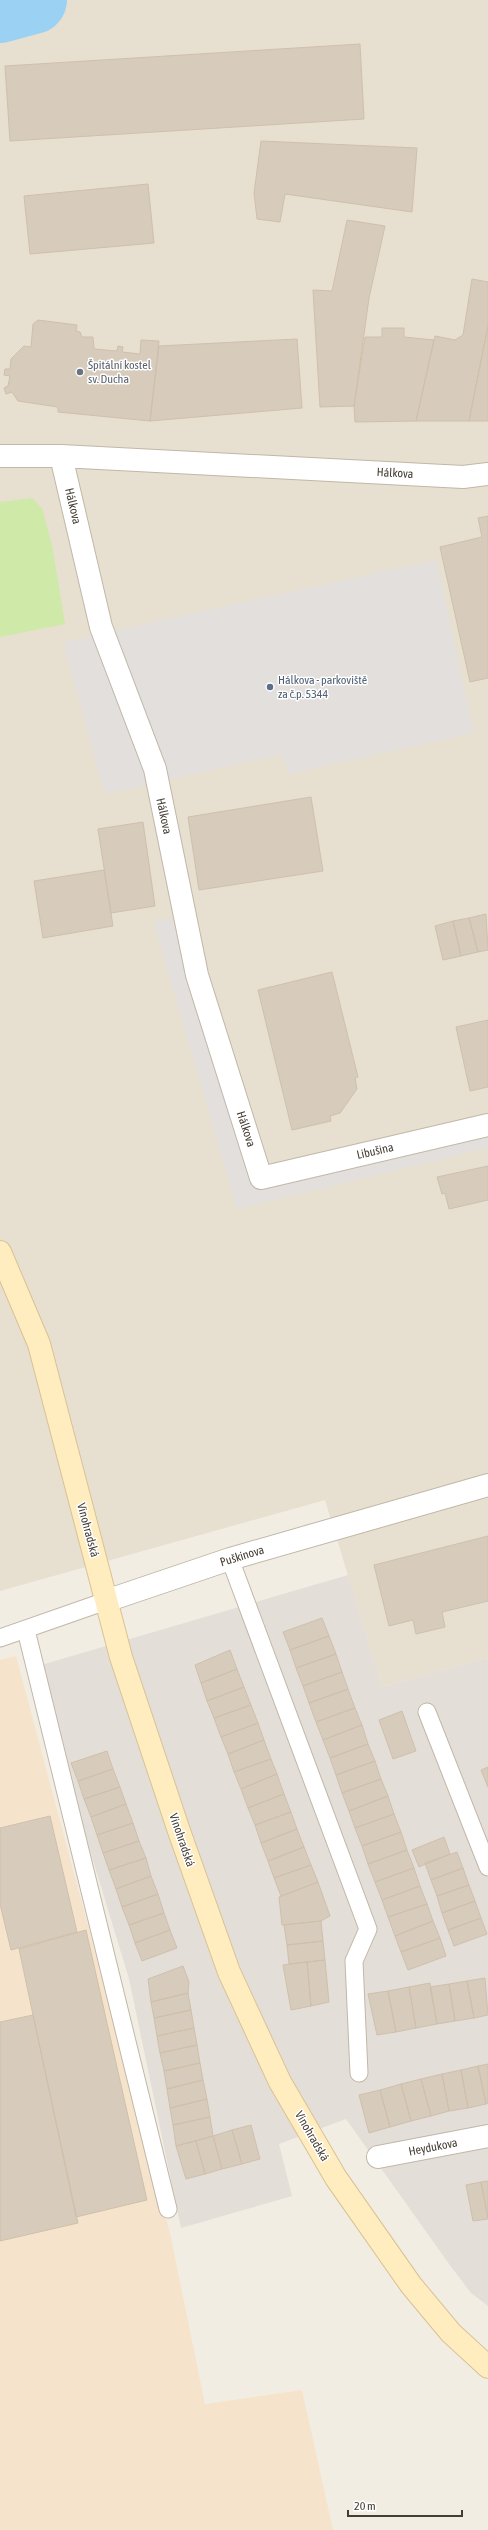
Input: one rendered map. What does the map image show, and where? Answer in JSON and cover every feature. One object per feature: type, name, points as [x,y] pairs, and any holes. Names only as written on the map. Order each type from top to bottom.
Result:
[{"type":"street","name":"Hálkova","points":[[0,456],[62,456],[463,477],[488,474]]},
{"type":"street","name":"Hálkova","points":[[62,456],[101,626],[155,769],[197,975],[262,1178]]},
{"type":"street","name":"Libušina","points":[[262,1178],[488,1125]]},
{"type":"street","name":"Vinohradská","points":[[0,1252],[39,1344],[106,1601],[146,1733],[229,1972],[280,2082],[336,2178],[411,2285],[451,2333],[488,2367]]},
{"type":"street","name":"Puškinova","points":[[106,1601],[230,1559],[488,1485]]},
{"type":"street","name":"Heydukova","points":[[378,2158],[488,2136]]},
{"type":"lane","points":[[230,1559],[368,1929],[354,1961],[359,2073]]},
{"type":"lane","name":"Puškinova","points":[[0,1638],[106,1601]]},
{"type":"lane","points":[[26,1630],[168,2209]]},
{"type":"lane","points":[[427,1712],[488,1867]]},
{"type":"shaded area","points":[[0,0],[488,0],[488,1662],[486,1658],[382,1687],[325,1500],[0,1591]]},
{"type":"shaded area","name":"Hálkova - parkoviště za č.p. 5344","points":[[436,560],[474,733],[288,774],[283,754],[105,794],[63,642]]},
{"type":"shaded area","points":[[172,918],[254,1183],[488,1132],[488,1148],[237,1209],[154,923]]},
{"type":"shaded area","points":[[348,1575],[382,1687],[486,1658],[488,1662],[488,2306],[471,2293],[346,2119],[279,2144],[292,2196],[181,2228],[129,1979],[86,1837],[41,1665]]},
{"type":"shaded area","points":[[16,1656],[170,2233],[205,2404],[302,2390],[333,2530],[0,2530],[0,1660]]},
{"type":"green space","points":[[32,498],[42,508],[52,545],[65,624],[0,637],[0,502]]},
{"type":"building","points":[[360,44],[364,119],[10,141],[5,66]]},
{"type":"building","points":[[261,141],[417,148],[412,212],[285,194],[280,222],[257,219],[254,193]]},
{"type":"building","points":[[148,184],[154,243],[30,254],[24,196]]},
{"type":"building","points":[[347,220],[385,226],[369,298],[354,406],[320,407],[313,290],[332,291]]},
{"type":"building","points":[[472,279],[488,282],[488,326],[469,421],[416,421],[435,336],[455,340],[463,335]]},
{"type":"building","name":"Špitální kostel sv. Ducha","points":[[38,320],[77,325],[76,331],[80,332],[82,337],[93,337],[94,349],[117,351],[118,346],[123,347],[122,352],[140,354],[141,340],[159,341],[150,421],[58,412],[58,407],[18,401],[12,392],[6,394],[4,388],[8,386],[10,376],[4,375],[5,369],[10,369],[11,359],[24,346],[31,347],[33,324]]},
{"type":"building","points":[[488,326],[488,421],[469,421]]},
{"type":"building","points":[[382,328],[404,328],[404,337],[434,340],[416,421],[355,422],[354,406],[365,337],[382,337]]},
{"type":"building","points":[[297,339],[302,408],[150,421],[159,346]]},
{"type":"building","points":[[488,516],[488,678],[470,682],[440,547],[482,537],[478,518]]},
{"type":"building","points":[[311,797],[323,871],[199,890],[188,817]]},
{"type":"building","points":[[143,822],[155,906],[111,913],[98,829]]},
{"type":"building","points":[[104,870],[113,926],[43,938],[34,881]]},
{"type":"building","points":[[486,914],[488,950],[478,952],[469,918]]},
{"type":"building","points":[[469,918],[478,952],[461,956],[453,921]]},
{"type":"building","points":[[453,921],[461,956],[443,960],[435,926]]},
{"type":"building","points":[[332,972],[358,1077],[355,1078],[357,1089],[340,1113],[330,1116],[331,1121],[292,1130],[258,990]]},
{"type":"building","points":[[488,1020],[488,1087],[470,1091],[456,1027]]},
{"type":"building","points":[[488,1166],[488,1200],[449,1209],[445,1193],[442,1194],[437,1177]]},
{"type":"building","points":[[488,1536],[488,1601],[442,1612],[445,1627],[416,1634],[413,1620],[389,1626],[374,1565]]},
{"type":"building","points":[[322,1618],[329,1636],[290,1650],[283,1632]]},
{"type":"building","points":[[329,1636],[336,1654],[296,1668],[290,1650]]},
{"type":"building","points":[[230,1650],[237,1669],[201,1683],[195,1665]]},
{"type":"building","points":[[336,1654],[342,1672],[303,1686],[296,1668]]},
{"type":"building","points":[[237,1669],[244,1687],[207,1701],[201,1683]]},
{"type":"building","points":[[342,1672],[348,1689],[309,1703],[303,1686]]},
{"type":"building","points":[[244,1687],[251,1705],[214,1718],[207,1701]]},
{"type":"building","points":[[348,1689],[355,1708],[316,1722],[309,1703]]},
{"type":"building","points":[[251,1705],[258,1723],[221,1737],[214,1718]]},
{"type":"building","points":[[355,1708],[362,1725],[323,1740],[316,1722]]},
{"type":"building","points":[[402,1711],[416,1751],[393,1759],[379,1720]]},
{"type":"building","points":[[258,1723],[264,1740],[228,1754],[221,1737]]},
{"type":"building","points":[[362,1725],[368,1744],[330,1758],[323,1740]]},
{"type":"building","points":[[264,1740],[271,1759],[234,1772],[228,1754]]},
{"type":"building","points":[[368,1744],[375,1761],[336,1775],[330,1758]]},
{"type":"building","points":[[107,1751],[113,1769],[78,1781],[71,1763]]},
{"type":"building","points":[[271,1759],[277,1774],[241,1789],[234,1772]]},
{"type":"building","points":[[375,1761],[381,1779],[342,1793],[336,1775]]},
{"type":"building","points":[[488,1767],[488,1787],[481,1770]]},
{"type":"building","points":[[113,1769],[120,1787],[84,1799],[78,1781]]},
{"type":"building","points":[[277,1774],[284,1794],[248,1808],[241,1789]]},
{"type":"building","points":[[381,1779],[388,1796],[349,1811],[342,1793]]},
{"type":"building","points":[[120,1787],[126,1804],[91,1817],[84,1799]]},
{"type":"building","points":[[284,1794],[291,1812],[255,1825],[248,1808]]},
{"type":"building","points":[[388,1796],[394,1814],[355,1828],[349,1811]]},
{"type":"building","points":[[126,1804],[133,1823],[97,1835],[91,1817]]},
{"type":"building","points":[[291,1812],[297,1829],[261,1843],[255,1825]]},
{"type":"building","points":[[394,1814],[401,1832],[362,1846],[355,1828]]},
{"type":"building","points":[[50,1816],[77,1932],[11,1950],[0,1904],[0,1828]]},
{"type":"building","points":[[133,1823],[139,1841],[103,1853],[97,1835]]},
{"type":"building","points":[[297,1829],[304,1847],[268,1861],[261,1843]]},
{"type":"building","points":[[401,1832],[407,1850],[368,1864],[362,1846]]},
{"type":"building","points":[[444,1837],[450,1854],[419,1867],[412,1850]]},
{"type":"building","points":[[139,1841],[146,1858],[109,1870],[103,1853]]},
{"type":"building","points":[[304,1847],[311,1865],[274,1878],[268,1861]]},
{"type":"building","points":[[407,1850],[414,1868],[375,1882],[368,1864]]},
{"type":"building","points":[[457,1852],[463,1868],[431,1880],[425,1863]]},
{"type":"building","points":[[146,1858],[151,1876],[116,1889],[109,1870]]},
{"type":"building","points":[[311,1865],[318,1882],[281,1896],[274,1878]]},
{"type":"building","points":[[414,1868],[420,1886],[382,1900],[375,1882]]},
{"type":"building","points":[[463,1868],[469,1885],[437,1896],[431,1880]]},
{"type":"building","points":[[151,1876],[158,1894],[122,1907],[116,1889]]},
{"type":"building","points":[[318,1882],[330,1916],[321,1921],[282,1925],[279,1897]]},
{"type":"building","points":[[469,1885],[475,1901],[442,1913],[437,1896]]},
{"type":"building","points":[[420,1886],[427,1904],[388,1917],[382,1900]]},
{"type":"building","points":[[158,1894],[164,1913],[129,1925],[122,1907]]},
{"type":"building","points":[[475,1901],[481,1918],[448,1930],[442,1913]]},
{"type":"building","points":[[427,1904],[433,1921],[395,1936],[388,1917]]},
{"type":"building","points":[[164,1913],[170,1930],[135,1943],[129,1925]]},
{"type":"building","points":[[481,1918],[487,1934],[454,1946],[448,1930]]},
{"type":"building","points":[[321,1921],[323,1941],[287,1945],[284,1925]]},
{"type":"building","points":[[433,1921],[440,1938],[401,1952],[395,1936]]},
{"type":"building","points":[[86,1930],[147,2200],[76,2217],[19,1949]]},
{"type":"building","points":[[170,1930],[177,1948],[142,1961],[135,1943]]},
{"type":"building","points":[[440,1938],[446,1956],[408,1970],[401,1952]]},
{"type":"building","points":[[323,1941],[325,1960],[289,1964],[287,1945]]},
{"type":"building","points":[[325,1960],[329,2002],[311,2006],[307,1962]]},
{"type":"building","points":[[307,1962],[311,2006],[291,2010],[283,1965]]},
{"type":"building","points":[[183,1966],[189,1982],[188,1993],[151,2002],[148,1979]]},
{"type":"building","points":[[485,1978],[488,2015],[474,2018],[467,1981]]},
{"type":"building","points":[[467,1981],[474,2018],[455,2021],[449,1984]]},
{"type":"building","points":[[430,1983],[437,2024],[416,2028],[409,1987]]},
{"type":"building","points":[[449,1984],[455,2021],[437,2024],[430,1987]]},
{"type":"building","points":[[409,1987],[416,2028],[396,2032],[388,1991]]},
{"type":"building","points":[[388,1991],[396,2032],[377,2035],[368,1994]]},
{"type":"building","points":[[188,1993],[191,2010],[154,2018],[151,2002]]},
{"type":"building","points":[[191,2010],[194,2028],[157,2036],[154,2018]]},
{"type":"building","points":[[33,2015],[78,2223],[0,2241],[0,2022]]},
{"type":"building","points":[[194,2028],[197,2045],[160,2053],[157,2036]]},
{"type":"building","points":[[197,2045],[200,2063],[164,2071],[160,2053]]},
{"type":"building","points":[[200,2063],[203,2080],[167,2089],[164,2071]]},
{"type":"building","points":[[488,2064],[488,2103],[486,2104],[478,2066]]},
{"type":"building","points":[[478,2066],[486,2104],[468,2108],[461,2070]]},
{"type":"building","points":[[461,2070],[468,2108],[449,2111],[442,2074]]},
{"type":"building","points":[[442,2074],[449,2111],[431,2116],[421,2079]]},
{"type":"building","points":[[421,2079],[431,2116],[411,2121],[401,2084]]},
{"type":"building","points":[[203,2080],[207,2099],[170,2108],[167,2089]]},
{"type":"building","points":[[401,2084],[411,2121],[390,2127],[380,2090]]},
{"type":"building","points":[[380,2090],[390,2127],[369,2133],[359,2095]]},
{"type":"building","points":[[207,2099],[210,2117],[173,2125],[170,2108]]},
{"type":"building","points":[[210,2117],[213,2136],[176,2146],[173,2125]]},
{"type":"building","points":[[251,2125],[260,2159],[242,2164],[232,2130]]},
{"type":"building","points":[[232,2130],[242,2164],[222,2169],[213,2136]]},
{"type":"building","points":[[213,2136],[222,2169],[205,2174],[196,2141]]},
{"type":"building","points":[[196,2141],[205,2174],[186,2179],[176,2146]]},
{"type":"building","points":[[488,2181],[488,2217],[481,2182]]},
{"type":"building","points":[[481,2182],[488,2219],[473,2221],[466,2185]]},
{"type":"waterway","points":[[0,9],[33,0]]},
{"type":"place","name":"Špitální kostel sv. Ducha","points":[[80,372]]},
{"type":"place","name":"Hálkova - parkoviště za č.p. 5344","points":[[270,687]]}]
